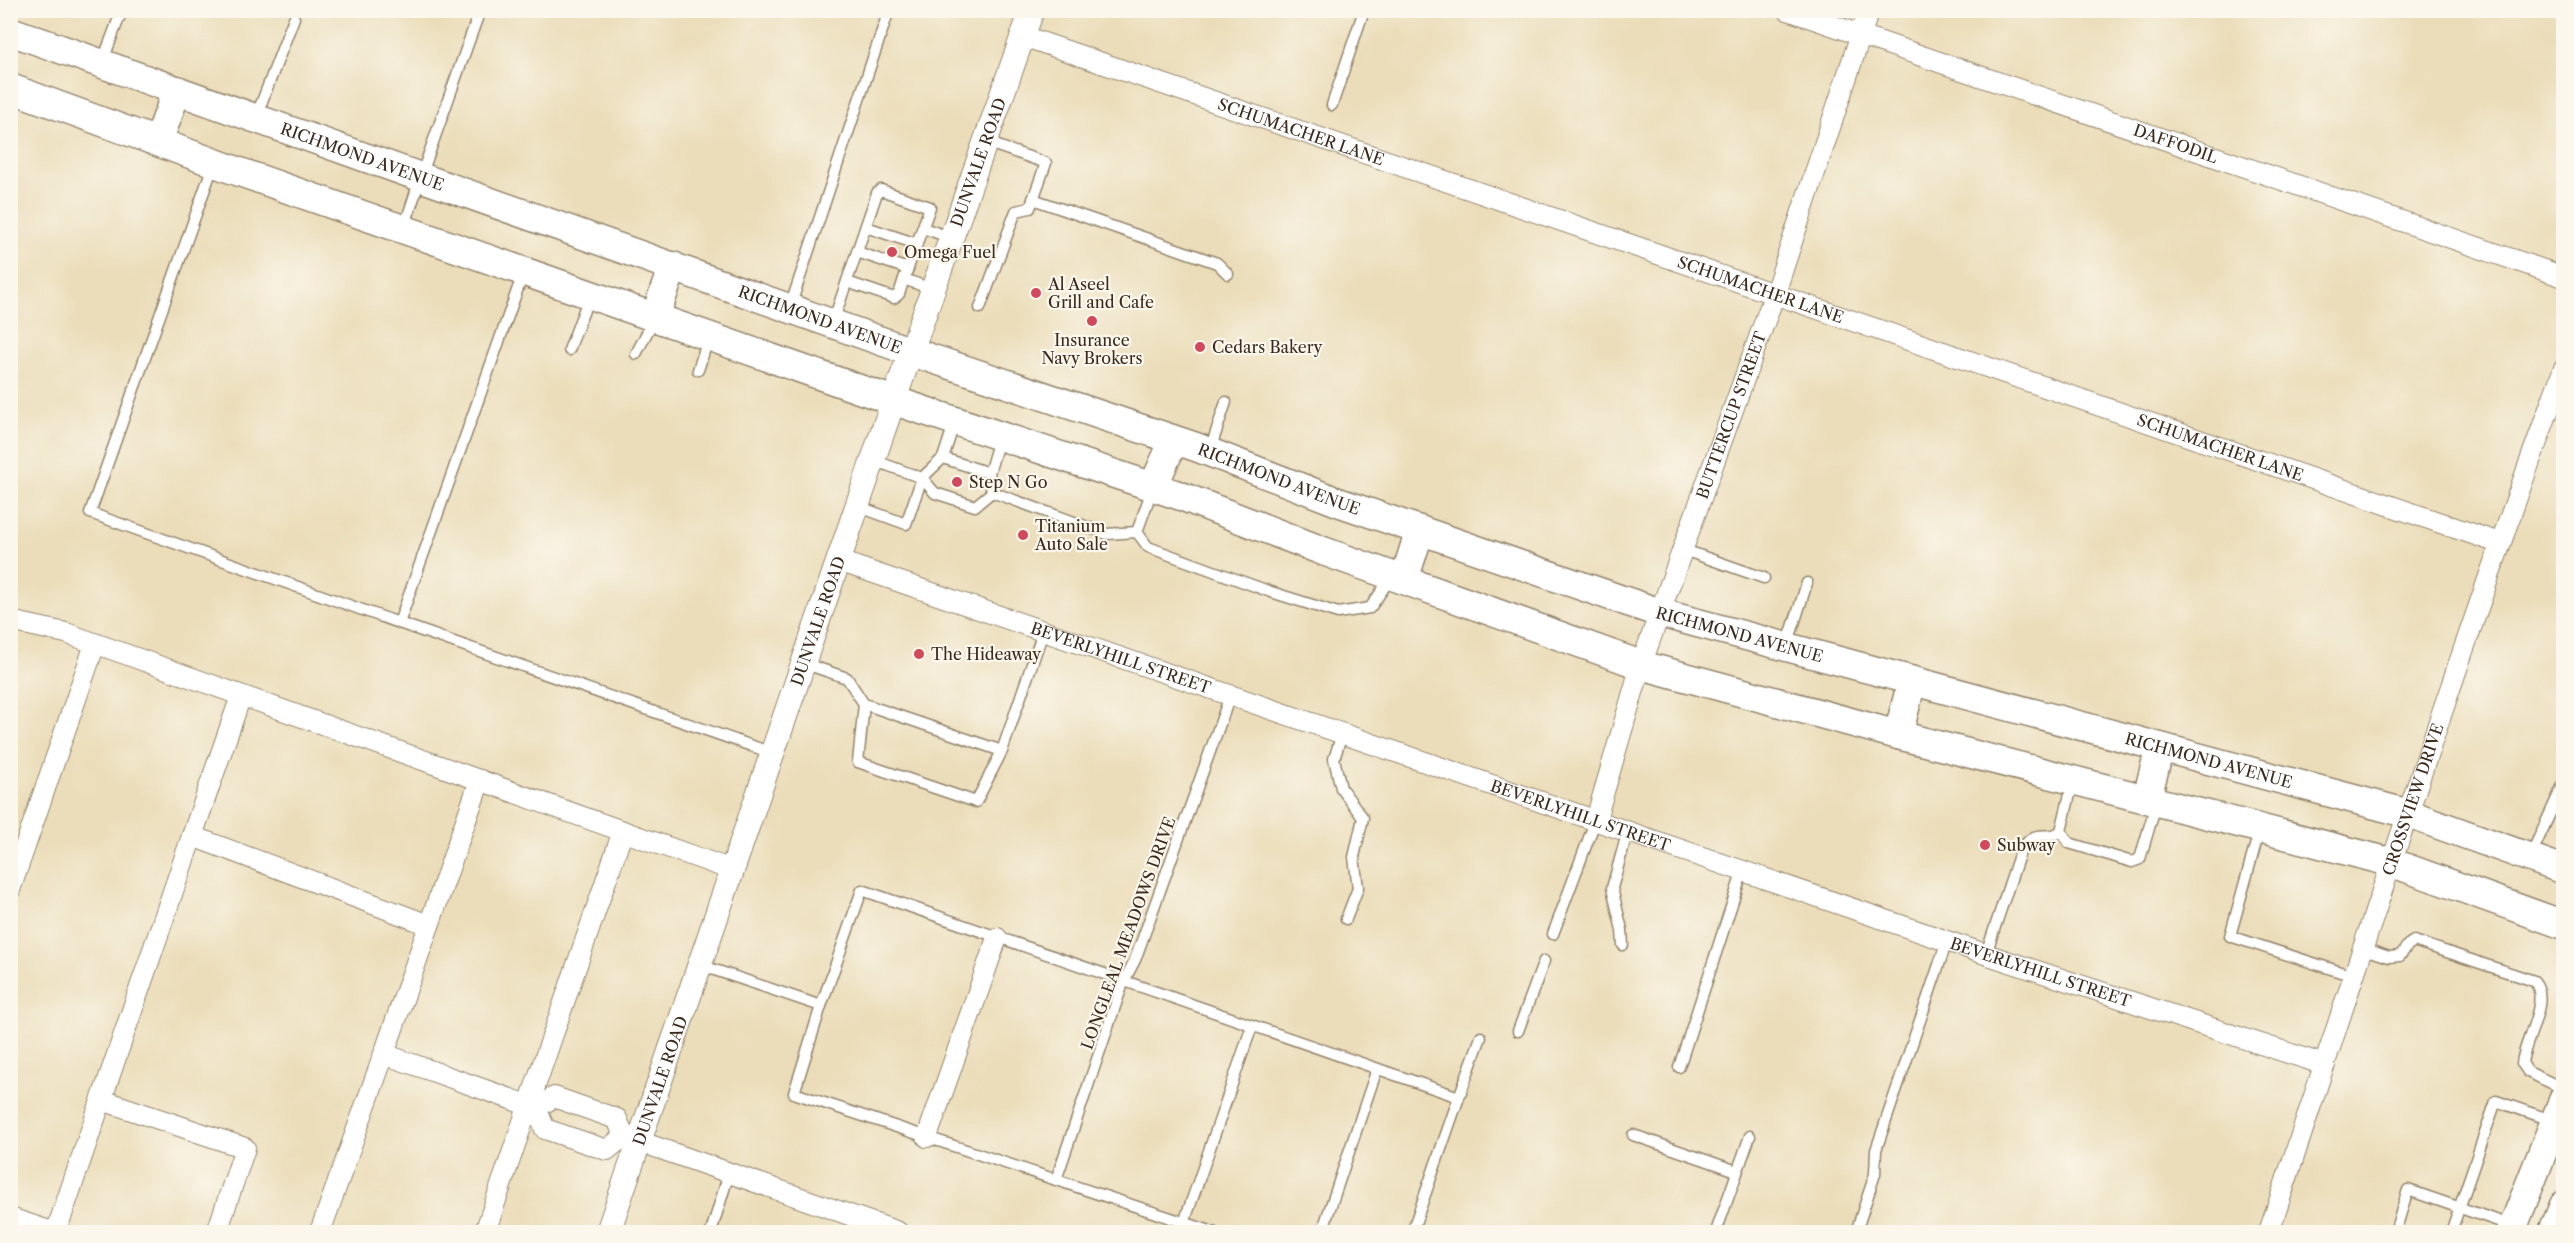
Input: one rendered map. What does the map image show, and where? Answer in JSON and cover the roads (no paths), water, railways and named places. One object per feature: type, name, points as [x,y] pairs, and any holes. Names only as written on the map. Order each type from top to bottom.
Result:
[{"type":"main road","name":"RICHMOND AVENUE","points":[[10,31],[912,352],[1209,452],[1338,502],[1660,613],[2406,813],[2564,870]]},
{"type":"main road","points":[[10,88],[214,163],[709,336],[1154,487],[1641,665],[1898,735],[2390,862],[2564,925]]},
{"type":"main road","points":[[158,141],[177,90]]},
{"type":"main road","points":[[655,317],[673,266]]},
{"type":"main road","points":[[1154,487],[1174,440]]},
{"type":"main road","points":[[1398,578],[1420,530]]},
{"type":"main road","points":[[1898,735],[1912,681]]},
{"type":"main road","points":[[2152,799],[2160,747]]},
{"type":"main road","points":[[2512,1229],[2559,1109]]},
{"type":"main road","points":[[2553,1233],[2564,1205]]},
{"type":"street","name":"DUNVALE ROAD","points":[[608,1233],[632,1138],[700,965],[857,506],[1032,10]]},
{"type":"street","name":"DAFFODIL","points":[[1788,10],[2564,277]]},
{"type":"street","name":"BUTTERCUP STREET","points":[[1596,819],[1641,665],[1775,293],[1869,10]]},
{"type":"street","name":"SCHUMACHER LANE","points":[[1023,36],[2499,543]]},
{"type":"street","name":"CROSSVIEW DRIVE","points":[[2269,1233],[2406,813],[2499,543],[2564,368]]},
{"type":"street","name":"BEVERLYHILL STREET","points":[[839,561],[1947,941],[2325,1065]]},
{"type":"street","points":[[10,621],[66,633],[732,870]]},
{"type":"street","points":[[10,890],[95,644]]},
{"type":"street","points":[[10,1218],[54,1233],[241,696]]},
{"type":"street","points":[[320,1233],[480,780]]},
{"type":"street","points":[[485,1233],[532,1106],[623,831]]},
{"type":"street","points":[[192,836],[429,925]]},
{"type":"street","points":[[927,1137],[997,938]]},
{"type":"street","points":[[384,1054],[532,1106],[545,1129],[607,1150],[632,1138]]},
{"type":"street","points":[[532,1106],[554,1097],[617,1119],[632,1138],[729,1173],[862,1227],[898,1233]]},
{"type":"street","points":[[102,1100],[245,1148],[217,1233]]},
{"type":"lane","points":[[102,63],[122,10]]},
{"type":"lane","points":[[404,229],[480,10]]},
{"type":"lane","points":[[790,308],[889,10]]},
{"type":"lane","points":[[1332,105],[1364,10]]},
{"type":"lane","points":[[256,118],[294,18]]},
{"type":"lane","points":[[980,308],[1016,211],[1030,208],[1046,163],[986,141]]},
{"type":"lane","points":[[214,163],[90,513],[772,753]]},
{"type":"lane","points":[[833,323],[877,193],[881,190],[929,205],[930,209],[900,294],[894,298],[847,282]]},
{"type":"lane","points":[[1033,199],[1216,263],[1228,274]]},
{"type":"lane","points":[[866,227],[917,244]]},
{"type":"lane","points":[[923,228],[952,238]]},
{"type":"lane","points":[[857,252],[906,274],[934,290]]},
{"type":"lane","points":[[399,623],[524,271]]},
{"type":"lane","points":[[569,350],[590,294]]},
{"type":"lane","points":[[636,354],[655,317]]},
{"type":"lane","points":[[698,370],[709,336]]},
{"type":"lane","points":[[1209,452],[1226,402]]},
{"type":"lane","points":[[857,506],[906,524],[922,478],[943,458],[956,421]]},
{"type":"lane","points":[[992,492],[989,473],[1000,436]]},
{"type":"lane","points":[[943,458],[989,473]]},
{"type":"lane","points":[[873,460],[922,478],[934,493],[975,506],[992,492]]},
{"type":"lane","points":[[1137,532],[1154,487]]},
{"type":"lane","points":[[992,492],[1107,534],[1137,532]]},
{"type":"lane","points":[[1137,532],[1148,547],[1271,592],[1338,613],[1370,608],[1398,578]]},
{"type":"lane","points":[[1684,550],[1764,578]]},
{"type":"lane","points":[[1786,647],[1807,583]]},
{"type":"lane","points":[[864,704],[858,762],[976,802],[1002,751],[1043,632]]},
{"type":"lane","points":[[803,663],[847,678],[864,704],[1002,751]]},
{"type":"lane","name":"LONGLEAL MEADOWS DRIVE","points":[[1056,1180],[1124,982],[1135,960],[1230,696]]},
{"type":"lane","points":[[1342,734],[1334,759],[1341,788],[1363,818],[1354,857],[1358,888],[1346,919]]},
{"type":"lane","points":[[1986,954],[2020,852],[2028,839],[2039,834],[2056,834],[2061,831],[2074,779]]},
{"type":"lane","points":[[2530,857],[2564,783]]},
{"type":"lane","points":[[2061,831],[2069,843],[2132,862],[2140,859],[2152,799]]},
{"type":"lane","points":[[1553,934],[1596,819]]},
{"type":"lane","points":[[2260,828],[2230,936],[2353,976]]},
{"type":"lane","points":[[1623,945],[1622,930],[1612,888],[1628,830]]},
{"type":"lane","points":[[1679,1066],[1743,870]]},
{"type":"lane","points":[[1213,1233],[794,1093],[821,1006],[862,891],[1459,1097]]},
{"type":"lane","points":[[2362,948],[2394,958],[2400,956],[2414,940],[2534,981],[2539,991],[2539,1007],[2522,1056],[2523,1068],[2564,1089]]},
{"type":"lane","points":[[1856,1233],[1875,1174],[1875,1150],[1947,941]]},
{"type":"lane","points":[[1518,1031],[1544,961]]},
{"type":"lane","points":[[700,965],[821,1006]]},
{"type":"lane","points":[[1184,1223],[1252,1026]]},
{"type":"lane","points":[[1412,1233],[1481,1037]]},
{"type":"lane","points":[[1322,1233],[1377,1069]]},
{"type":"lane","points":[[2451,1233],[2496,1101],[2559,1109]]},
{"type":"lane","points":[[1633,1135],[1737,1171]]},
{"type":"lane","points":[[1716,1233],[1750,1136]]},
{"type":"lane","points":[[711,1233],[729,1173]]},
{"type":"lane","points":[[2395,1233],[2408,1190],[2459,1207],[2512,1229]]},
{"type":"place","name":"Omega Fuel","points":[[892,252]]},
{"type":"place","name":"Al Aseel Grill and Cafe","points":[[1036,293]]},
{"type":"place","name":"Insurance Navy Brokers","points":[[1092,321]]},
{"type":"place","name":"Cedars Bakery","points":[[1200,347]]},
{"type":"place","name":"Step N Go","points":[[957,482]]},
{"type":"place","name":"Titanium Auto Sale","points":[[1023,535]]},
{"type":"place","name":"The Hideaway","points":[[919,654]]},
{"type":"place","name":"Subway","points":[[1985,845]]}]
